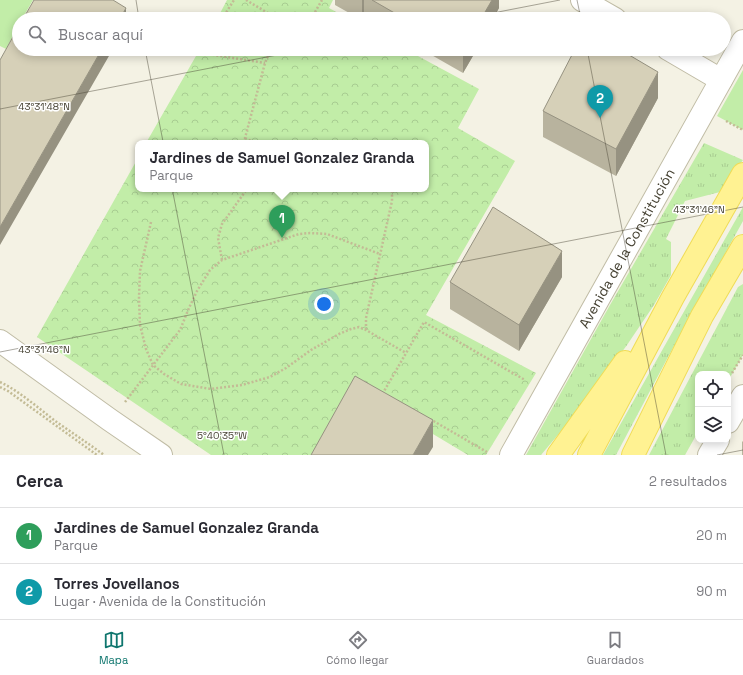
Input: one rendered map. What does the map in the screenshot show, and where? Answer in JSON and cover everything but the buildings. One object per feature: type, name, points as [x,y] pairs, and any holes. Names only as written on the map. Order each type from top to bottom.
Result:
[{"type":"main road","points":[[589,455],[673,297],[743,174]]},
{"type":"main road","points":[[633,455],[702,316],[743,246]]},
{"type":"main road","points":[[558,455],[673,297]]},
{"type":"street","points":[[582,0],[603,12]]},
{"type":"street","name":"Avenida de la Constitución","points":[[501,454],[743,41]]},
{"type":"street","points":[[680,56],[721,80]]},
{"type":"street","points":[[0,341],[161,455]]},
{"type":"street","points":[[731,417],[743,396]]},
{"type":"street","points":[[709,455],[716,443]]},
{"type":"path","points":[[226,12],[234,0]]},
{"type":"path","points":[[246,0],[266,12]]},
{"type":"path","points":[[315,12],[322,0]]},
{"type":"path","points":[[218,56],[265,64]]},
{"type":"path","points":[[249,140],[245,138],[268,56]]},
{"type":"path","points":[[723,119],[743,130]]},
{"type":"path","points":[[222,260],[218,238],[222,224],[245,192]]},
{"type":"path","points":[[366,330],[366,318],[392,201],[392,192]]},
{"type":"path","points":[[150,222],[140,271],[140,325],[146,349],[154,365],[164,374],[181,384],[211,389],[242,385],[270,377],[286,368],[311,350],[339,334],[359,327],[406,353]]},
{"type":"path","points":[[124,403],[180,330],[188,308],[197,291],[210,270],[222,260],[292,236],[310,233],[327,234],[380,254]]},
{"type":"path","points":[[390,397],[383,393],[424,322],[529,382]]},
{"type":"path","points":[[732,374],[743,355]]},
{"type":"path","points":[[0,382],[11,387],[104,455]]},
{"type":"path","points":[[0,387],[8,391],[97,455]]},
{"type":"path","points":[[424,416],[501,454]]},
{"type":"green space","points":[[0,0],[33,0],[26,12],[12,12],[12,38],[6,49],[0,46]]},
{"type":"green space","points":[[227,0],[333,0],[329,8],[336,12],[221,12]]},
{"type":"green space","points":[[196,56],[418,56],[479,89],[458,128],[515,161],[426,315],[536,373],[486,455],[468,455],[356,388],[318,455],[211,455],[37,337],[135,163],[135,192],[429,192],[429,140],[148,140]]},
{"type":"green space","points":[[743,70],[743,130],[717,116]]},
{"type":"green space","points":[[704,143],[743,160],[720,192],[685,201],[666,239],[671,242],[671,275],[654,305],[583,405],[541,455],[526,455],[610,305]]},
{"type":"green space","points":[[743,207],[743,221],[616,455],[603,455]]},
{"type":"green space","points":[[743,284],[743,355],[731,376],[731,371],[695,371],[695,437],[685,455],[649,455],[738,287]]},
{"type":"place","name":"Torres Jovellanos","points":[[600,118]]},
{"type":"place","name":"Jardines de Samuel Gonzalez Granda","points":[[282,238]]}]
